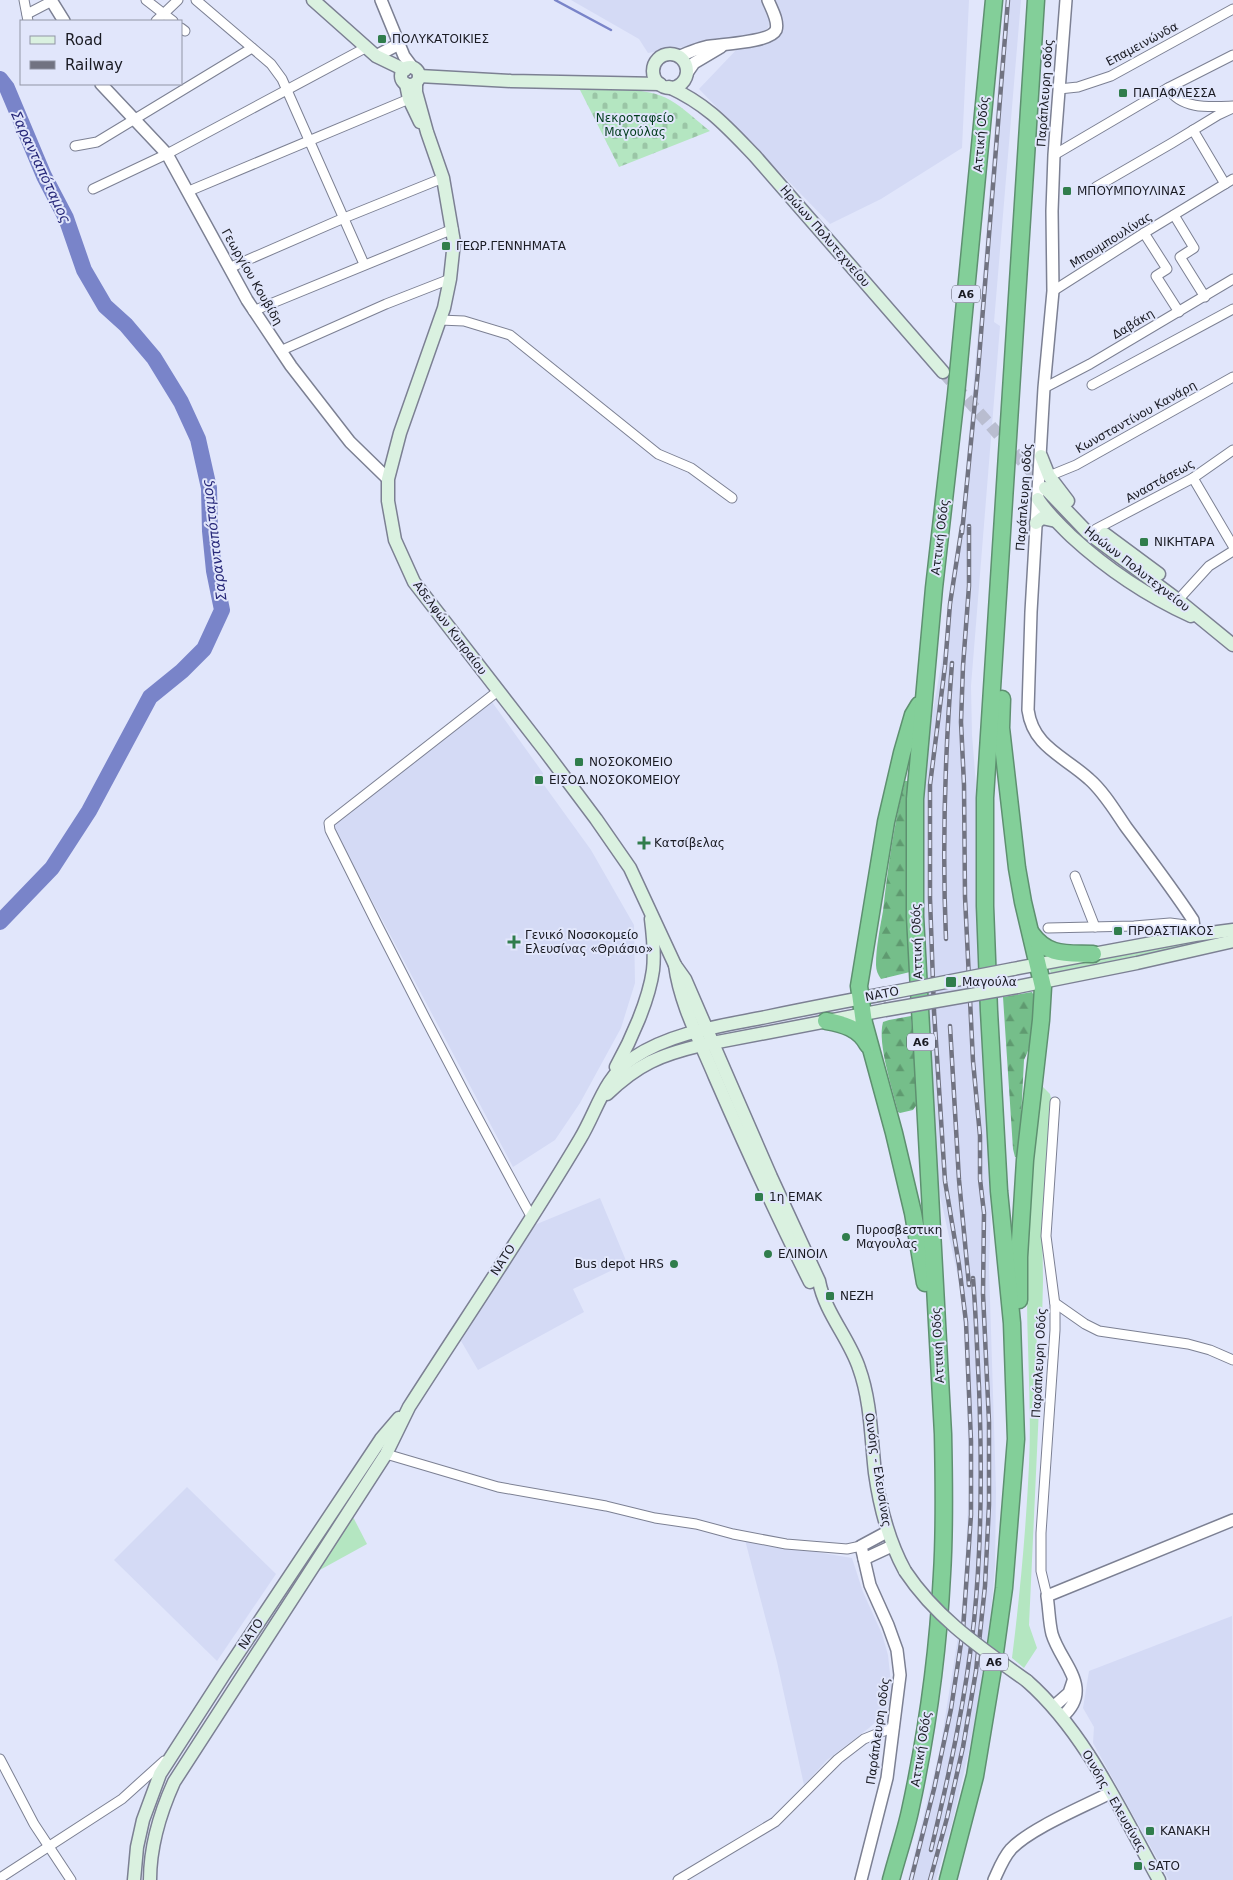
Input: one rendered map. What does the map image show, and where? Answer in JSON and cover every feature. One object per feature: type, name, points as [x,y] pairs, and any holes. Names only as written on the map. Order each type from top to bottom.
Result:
[{"type":"highway","name":"Αττική Οδός","points":[[891,1880],[910,1812],[936,1652],[942,1574],[944,1511],[940,1387],[915,916],[915,799],[934,588],[958,375],[994,0]]},
{"type":"highway","name":"Α6","points":[[948,1880],[975,1776],[992,1674],[1004,1588],[1016,1439],[1012,1323],[998,1191],[985,906],[985,798],[1036,0]]},
{"type":"highway","points":[[997,617],[1002,661],[1002,728],[1012,830],[1023,902],[1032,933],[1042,983],[1042,1020],[1025,1160],[1019,1258],[1019,1299],[1012,1323]]},
{"type":"highway","points":[[924,697],[913,715],[886,822],[860,980],[861,1006],[870,1050],[894,1133],[924,1274],[930,1329],[940,1387]]},
{"type":"highway","points":[[1032,933],[1037,942],[1054,952],[1094,954]]},
{"type":"highway","points":[[826,1021],[859,1032],[870,1050]]},
{"type":"main road","points":[[313,0],[372,51],[410,77]]},
{"type":"main road","points":[[666,54],[680,56],[684,61],[687,74],[681,83],[664,85],[655,77],[654,68],[658,60],[666,54]]},
{"type":"main road","name":"Ηρώων Πολυτεχνείου","points":[[616,83],[643,79],[654,68]]},
{"type":"main road","name":"Ηρώων Πολυτεχνείου","points":[[687,74],[702,104]]},
{"type":"main road","name":"Ηρώων Πολυτεχνείου","points":[[410,77],[664,85],[702,104],[723,122],[755,156],[943,372]]},
{"type":"main road","name":"Αδελφών Κυπραίου","points":[[410,77],[409,99],[418,120],[427,132]]},
{"type":"main road","name":"Αδελφών Κυπραίου","points":[[410,77],[443,178],[453,229],[453,262],[440,320],[400,434],[388,479],[390,520],[395,540],[414,582],[498,690],[630,868],[675,965],[677,982],[707,1044]]},
{"type":"main road","points":[[1041,456],[1044,508],[1056,521],[1102,562],[1136,588],[1204,623]]},
{"type":"main road","points":[[1044,487],[1070,503],[1096,529],[1129,551],[1167,581],[1178,600]]},
{"type":"main road","name":"Ηρώων Πολυτεχνείου","points":[[1044,487],[1088,532],[1178,600],[1233,645]]},
{"type":"main road","points":[[1036,523],[1042,518],[1056,521]]},
{"type":"main road","points":[[608,1082],[628,1046],[653,970],[650,909]]},
{"type":"main road","name":"ΝΑΤΟ","points":[[594,1112],[612,1089],[648,1062],[671,1053],[707,1044],[826,1021],[884,994],[1094,954],[1194,931],[1233,930]]},
{"type":"main road","name":"ΝΑΤΟ","points":[[150,1880],[158,1823],[174,1782],[386,1454],[409,1407],[581,1138],[608,1082],[622,1066],[643,1052],[677,1037],[701,1030],[861,1006],[885,1010],[1042,983],[1233,942]]},
{"type":"main road","points":[[722,1067],[725,1049],[739,1038]]},
{"type":"main road","name":"Οινόης - Ελευσίνας","points":[[707,1044],[722,1067],[819,1281],[824,1300]]},
{"type":"main road","name":"Οινόης - Ελευσίνας","points":[[707,1044],[736,1125],[788,1237],[811,1284],[824,1300],[860,1368],[870,1419],[880,1499],[887,1532],[905,1571],[928,1602],[944,1618],[1027,1681],[1054,1707],[1089,1757],[1159,1880]]},
{"type":"main road","name":"ΝΑΤΟ","points":[[134,1880],[142,1820],[160,1774],[171,1754],[376,1447],[409,1407]]},
{"type":"street","points":[[24,0],[28,18],[52,1],[63,20]]},
{"type":"street","points":[[146,0],[172,20]]},
{"type":"street","points":[[157,20],[178,0]]},
{"type":"street","points":[[196,0],[271,64],[288,90],[364,264]]},
{"type":"street","points":[[381,0],[407,62],[410,77]]},
{"type":"street","points":[[680,56],[695,50],[764,38],[775,32],[776,23],[768,0]]},
{"type":"street","name":"Παράπλευρη οδός","points":[[1066,0],[1054,155],[1052,211],[1053,291],[1044,388],[1041,456],[1044,487],[1036,523],[1028,687],[1029,722],[1033,730],[1049,748],[1093,783],[1193,920],[1194,931]]},
{"type":"street","name":"Επαμεινώνδα","points":[[1059,90],[1078,87],[1111,76],[1233,9]]},
{"type":"street","points":[[93,189],[167,154],[288,90],[372,51],[399,44]]},
{"type":"street","points":[[687,74],[694,63],[728,44]]},
{"type":"street","points":[[75,146],[97,142],[252,48]]},
{"type":"street","points":[[1054,155],[1168,88],[1233,55]]},
{"type":"street","name":"Γεωργίου Κουβίδη","points":[[102,85],[167,154],[189,191],[253,311],[280,350],[350,442],[388,479]]},
{"type":"street","points":[[1168,88],[1179,99],[1190,104],[1233,107]]},
{"type":"street","points":[[189,191],[409,99]]},
{"type":"street","points":[[1096,187],[1218,114],[1233,107]]},
{"type":"street","points":[[1193,130],[1224,184]]},
{"type":"street","points":[[229,268],[344,218],[443,178]]},
{"type":"street","name":"Μπουμπουλίνας","points":[[1053,291],[1233,179]]},
{"type":"street","points":[[1174,215],[1194,248],[1180,257],[1205,297]]},
{"type":"street","points":[[253,311],[453,229]]},
{"type":"street","points":[[1144,233],[1166,269],[1156,276],[1179,312]]},
{"type":"street","points":[[280,350],[386,304],[450,279]]},
{"type":"street","name":"Δαβάκη","points":[[1044,388],[1090,364],[1233,279]]},
{"type":"street","points":[[1092,385],[1233,309]]},
{"type":"street","points":[[440,320],[464,321],[510,335],[658,454],[691,468],[732,498]]},
{"type":"street","name":"Κωνσταντίνου Κανάρη","points":[[1044,487],[1076,466],[1233,376]]},
{"type":"street","name":"Αναστάσεως","points":[[1096,529],[1193,478],[1233,450]]},
{"type":"street","points":[[1193,478],[1233,546]]},
{"type":"street","points":[[1178,600],[1209,566],[1233,551]]},
{"type":"street","points":[[498,690],[329,823],[330,830],[401,973],[531,1216]]},
{"type":"street","points":[[1075,876],[1095,927]]},
{"type":"street","points":[[1048,928],[1134,926],[1170,923],[1194,931]]},
{"type":"street","name":"Παράπλευρη Οδός","points":[[1047,1596],[1041,1571],[1041,1533],[1055,1330],[1055,1303],[1046,1236],[1055,1102]]},
{"type":"street","points":[[1055,1303],[1085,1324],[1099,1331],[1188,1344],[1210,1350],[1233,1360]]},
{"type":"street","points":[[386,1454],[498,1487],[606,1506],[655,1518],[696,1524],[733,1534],[786,1544],[847,1549],[861,1546],[887,1532]]},
{"type":"street","points":[[1062,1718],[1069,1712],[1076,1699],[1074,1679],[1052,1635],[1047,1596],[1233,1520]]},
{"type":"street","name":"Παράπλευρη οδός","points":[[861,1546],[870,1585],[888,1625],[898,1656],[900,1675],[887,1778],[861,1880]]},
{"type":"street","points":[[864,1559],[892,1546]]},
{"type":"street","points":[[1054,1707],[1069,1693],[1074,1679]]},
{"type":"street","points":[[678,1880],[775,1822],[843,1754],[864,1739],[894,1727]]},
{"type":"street","points":[[0,1878],[122,1800],[171,1754]]},
{"type":"street","points":[[0,1759],[34,1824],[51,1847],[71,1880]]},
{"type":"street","points":[[994,1880],[1010,1850],[1021,1840],[1110,1793]]},
{"type":"shaded area","points":[[571,0],[763,0],[770,19],[768,28],[761,34],[648,53],[639,39]]},
{"type":"shaded area","points":[[773,0],[969,0],[962,148],[881,199],[830,224],[699,89],[739,47],[775,38],[782,30]]},
{"type":"shaded area","points":[[1005,0],[1021,0],[994,322],[1000,326],[971,686],[976,785],[978,963],[991,1211],[989,1267],[996,1490],[995,1566],[982,1679],[971,1742],[952,1824],[936,1880],[908,1880],[940,1749],[963,1606],[969,1486],[966,1359],[961,1291],[937,1182],[925,1013],[920,784],[944,648],[950,586],[962,513]]},
{"type":"shaded area","name":"Γενικό Νοσοκομείο Ελευσίνας «Θριάσιο»","points":[[492,702],[543,773],[544,785],[591,850],[634,925],[635,983],[621,1028],[580,1103],[555,1140],[513,1167],[331,823]]},
{"type":"shaded area","points":[[600,1198],[627,1263],[573,1289],[584,1312],[478,1370],[461,1341],[532,1226]]},
{"type":"shaded area","points":[[187,1487],[276,1574],[217,1661],[114,1560]]},
{"type":"shaded area","points":[[745,1540],[852,1558],[863,1592],[882,1634],[888,1655],[891,1683],[889,1704],[881,1717],[827,1760],[804,1785],[777,1662]]},
{"type":"shaded area","points":[[1232,1616],[1233,1880],[1169,1880],[1093,1743],[1094,1727],[1083,1708],[1089,1671]]},
{"type":"green space","name":"Νεκροταφείο Μαγούλας","points":[[579,88],[650,92],[670,100],[710,131],[619,167]]},
{"type":"green space","points":[[905,781],[910,781],[910,972],[881,979],[876,967],[877,944],[892,845]]},
{"type":"green space","points":[[1203,938],[1204,944],[1051,975],[1050,969]]},
{"type":"green space","points":[[1032,992],[1033,1028],[1028,1052],[1024,1060],[1019,1157],[1015,1157],[1003,997]]},
{"type":"green space","points":[[911,1016],[918,1103],[913,1110],[900,1113],[898,1112],[886,1067],[882,1042],[883,1022]]},
{"type":"green space","points":[[1041,1086],[1050,1094],[1052,1103],[1042,1215],[1042,1321],[1036,1322],[1039,1408],[1029,1625],[1037,1648],[1024,1668],[1012,1658],[1018,1610],[1029,1465],[1027,1251],[1031,1180]]},
{"type":"green space","points":[[353,1517],[367,1544],[318,1571]]},
{"type":"waterway","points":[[555,0],[611,30]]},
{"type":"waterway","name":"Σαρανταπόταμος","points":[[0,79],[7,88],[44,176],[66,218],[84,270],[105,306],[126,325],[154,358],[181,402],[198,439],[209,488],[210,531],[214,571],[222,610],[204,649],[182,671],[150,697],[89,811],[52,868],[0,922]]},
{"type":"tunnel","points":[[943,372],[1044,486]]},
{"type":"railway","points":[[962,533],[978,371],[1008,0]]},
{"type":"railway","points":[[911,1880],[934,1789],[951,1709],[963,1630],[971,1515],[971,1441],[966,1322],[945,1181],[934,1011],[930,898],[930,785],[945,666],[950,604],[962,526]]},
{"type":"railway","points":[[930,1880],[947,1818],[963,1747],[976,1671],[985,1586],[989,1505],[989,1422],[983,1294],[984,1213],[980,1179],[980,1136],[973,1061],[965,897],[964,785],[961,722],[969,586],[969,526]]},
{"type":"railway","points":[[946,939],[945,801],[952,663]]},
{"type":"railway","points":[[950,1026],[959,1180],[969,1285]]},
{"type":"railway","points":[[931,1850],[962,1708],[977,1592],[981,1504],[981,1446],[973,1278]]},
{"type":"place","name":"ΠΟΛΥΚΑΤΟΙΚΙΕΣ","points":[[382,39]]},
{"type":"place","name":"ΠΑΠΑΦΛΕΣΣΑ","points":[[1123,93]]},
{"type":"place","name":"ΜΠΟΥΜΠΟΥΛΙΝΑΣ","points":[[1067,191]]},
{"type":"place","name":"ΓΕΩΡ.ΓΕΝΝΗΜΑΤΑ","points":[[446,246]]},
{"type":"place","name":"ΝΙΚΗΤΑΡΑ","points":[[1144,542]]},
{"type":"place","name":"ΝΟΣΟΚΟΜΕΙΟ","points":[[579,762]]},
{"type":"place","name":"ΕΙΣΟΔ.ΝΟΣΟΚΟΜΕΙΟΥ","points":[[539,780]]},
{"type":"place","name":"Κατσίβελας","points":[[644,843]]},
{"type":"place","name":"ΠΡΟΑΣΤΙΑΚΟΣ","points":[[1118,931]]},
{"type":"place","name":"Γενικό Νοσοκομείο Ελευσίνας «Θριάσιο»","points":[[514,942]]},
{"type":"place","name":"Μαγούλα","points":[[951,982]]},
{"type":"place","name":"1η ΕΜΑΚ","points":[[759,1197]]},
{"type":"place","name":"Πυροσβεστικη Μαγουλας","points":[[846,1237]]},
{"type":"place","name":"ΕΛΙΝΟΙΛ","points":[[768,1254]]},
{"type":"place","name":"Bus depot HRS","points":[[674,1264]]},
{"type":"place","name":"ΝΕΖΗ","points":[[830,1296]]},
{"type":"place","name":"ΚΑΝΑΚΗ","points":[[1150,1831]]},
{"type":"place","name":"SATO","points":[[1138,1866]]}]
